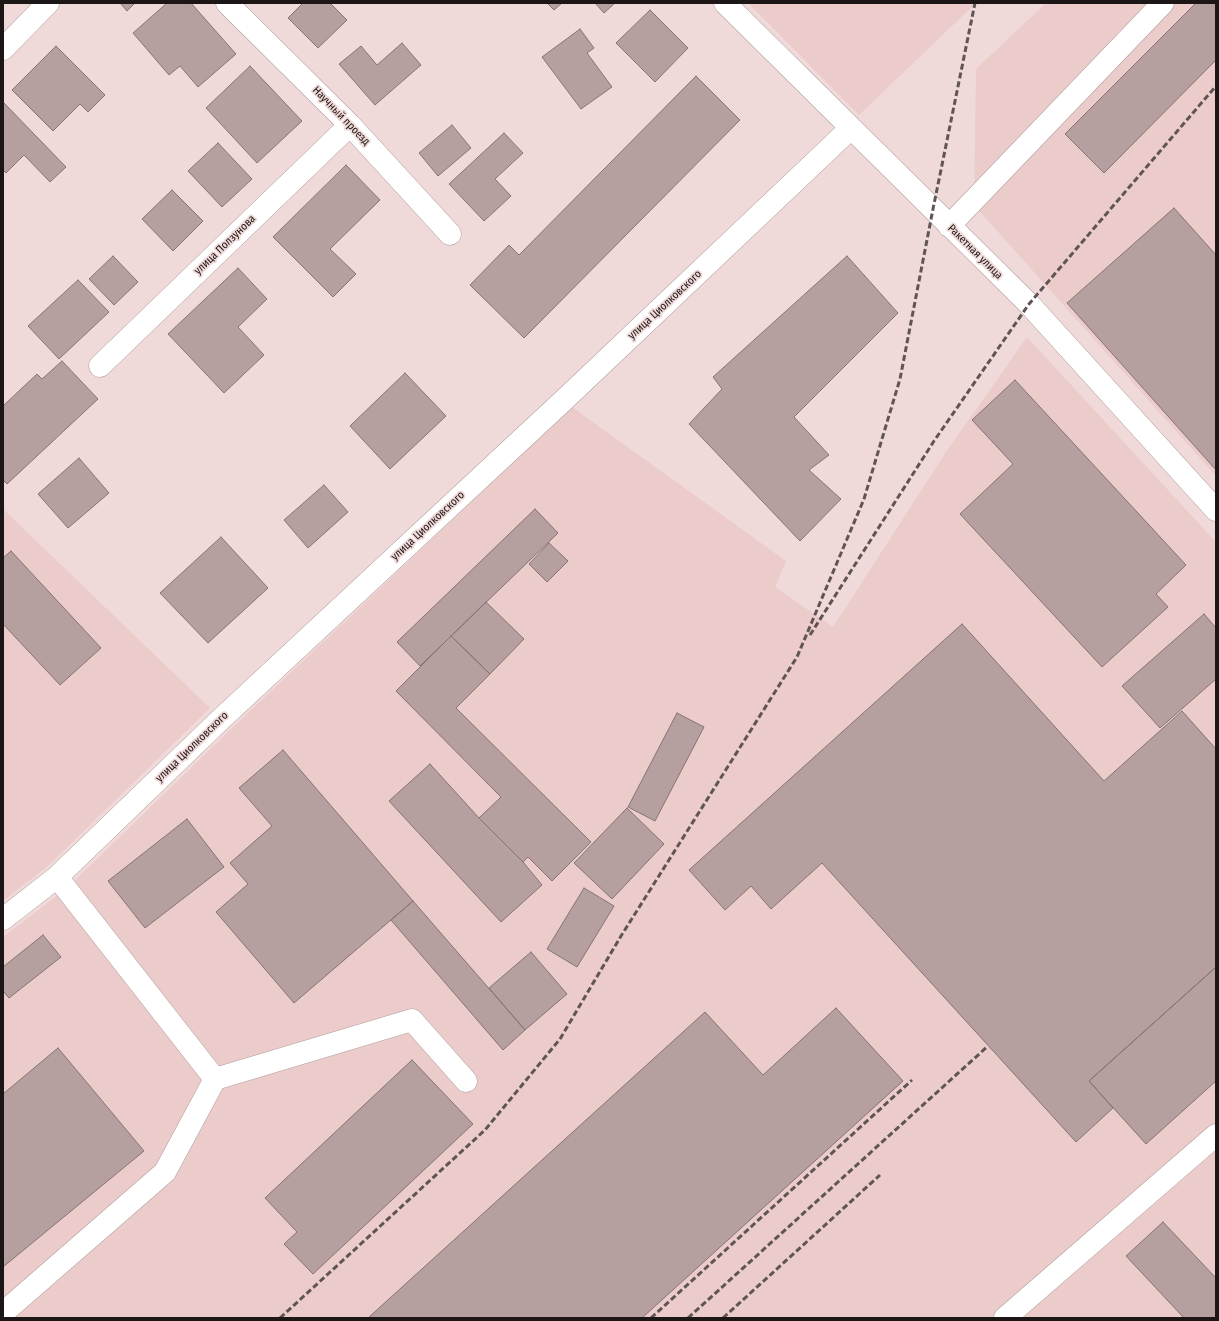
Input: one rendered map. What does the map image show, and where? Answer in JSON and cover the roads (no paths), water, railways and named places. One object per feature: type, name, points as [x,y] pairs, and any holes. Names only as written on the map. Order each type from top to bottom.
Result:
[{"type":"street","points":[[3,49],[48,3]]},
{"type":"street","name":"Научный проезд","points":[[227,3],[350,125],[450,234]]},
{"type":"street","name":"Ракетная улица","points":[[725,3],[850,129],[1029,304],[1216,510]]},
{"type":"street","points":[[949,226],[1163,3]]},
{"type":"street","name":"улица Ползунова","points":[[100,366],[350,125]]},
{"type":"street","name":"улица Циолковского","points":[[3,919],[58,877],[220,720],[565,399],[850,129]]},
{"type":"street","points":[[58,877],[215,1079]]},
{"type":"street","points":[[3,1313],[165,1172],[215,1079],[412,1020],[466,1081]]},
{"type":"street","points":[[1005,1318],[1216,1135]]},
{"type":"railway","points":[[280,1318],[485,1130],[560,1039],[621,936],[797,657],[864,499],[900,379],[975,3]]},
{"type":"railway","points":[[810,635],[934,441],[1029,304],[1216,86]]},
{"type":"railway","points":[[688,1318],[988,1046]]},
{"type":"railway","points":[[651,1318],[912,1080]]},
{"type":"railway","points":[[723,1318],[880,1175]]}]
